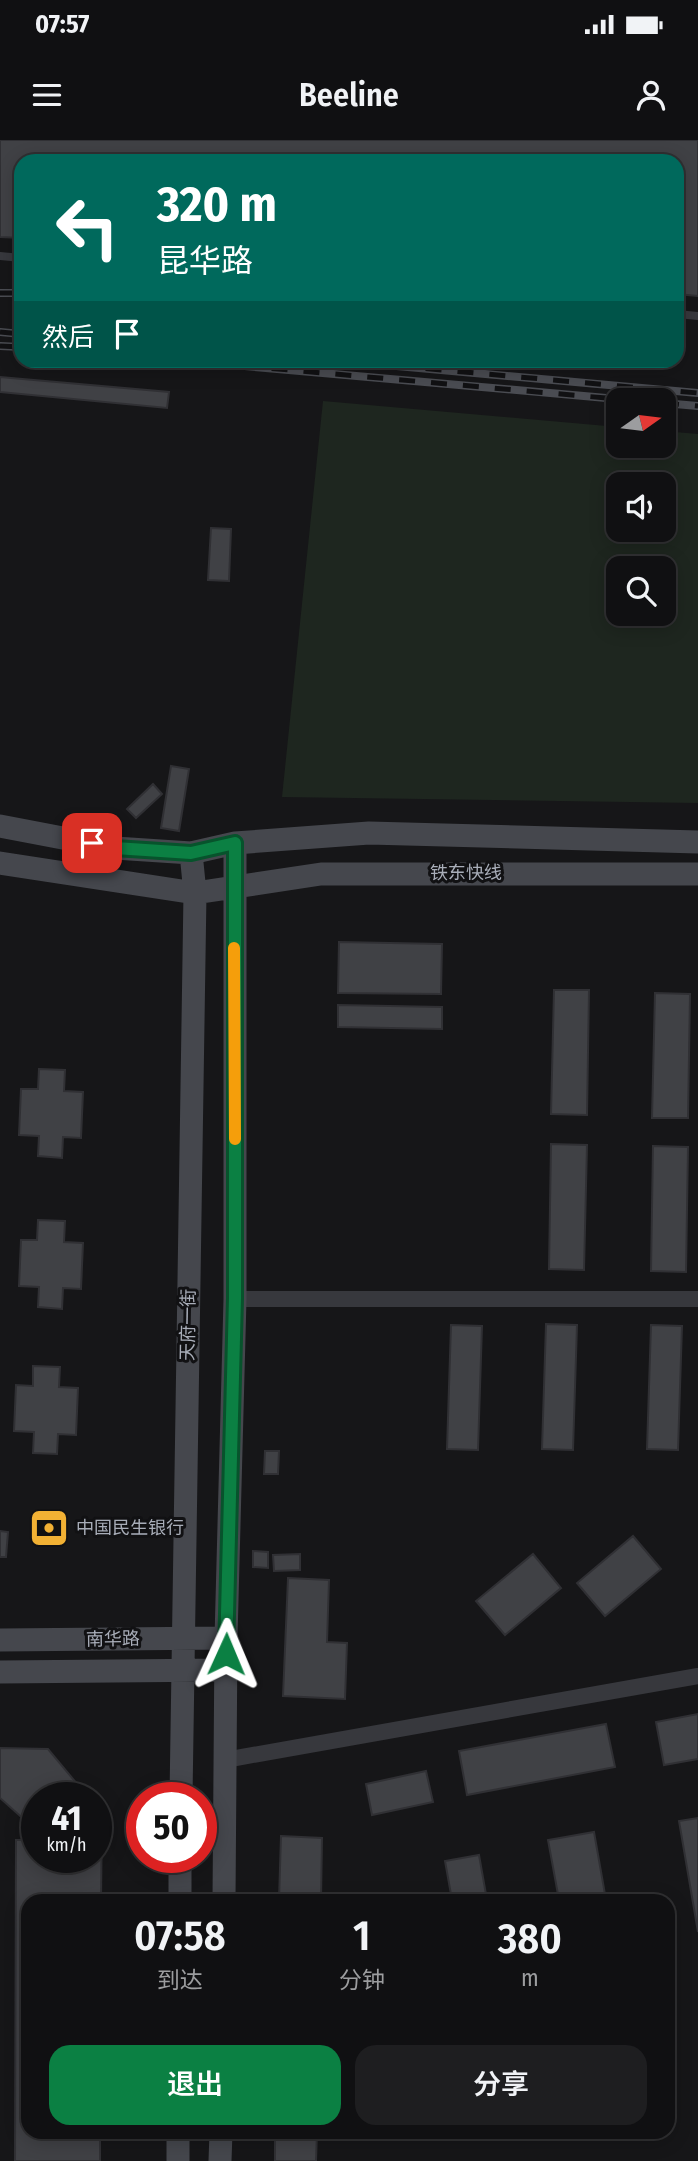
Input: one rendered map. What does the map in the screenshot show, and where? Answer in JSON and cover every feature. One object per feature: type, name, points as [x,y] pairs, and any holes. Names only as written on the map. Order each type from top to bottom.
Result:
[{"type":"main road","name":"铁东快线","points":[[0,826],[115,848],[191,853],[235,843],[369,833],[698,842]]},
{"type":"main road","points":[[224,1894],[226,1638],[235,1298],[235,843]]},
{"type":"main road","name":"天府一街","points":[[181,1782],[194,893],[191,853]]},
{"type":"main road","name":"铁东快线","points":[[0,863],[194,893],[321,874],[698,874]]},
{"type":"main road","name":"南华路","points":[[0,1640],[226,1638]]},
{"type":"main road","points":[[0,1672],[226,1670]]},
{"type":"main road","points":[[180,1873],[180,1894]]},
{"type":"main road","points":[[178,2139],[178,2161]]},
{"type":"main road","points":[[220,2139],[220,2161]]},
{"type":"street","points":[[235,1298],[698,1299]]},
{"type":"street","points":[[225,1760],[698,1676]]},
{"type":"shaded area","points":[[323,401],[606,426],[606,458],[676,458],[676,432],[698,434],[698,803],[282,797]]},
{"type":"building","points":[[0,140],[698,140],[698,296],[684,295],[684,154],[14,154],[14,238],[0,237]]},
{"type":"building","points":[[0,377],[169,392],[167,408],[0,392]]},
{"type":"building","points":[[211,528],[231,529],[229,581],[208,580]]},
{"type":"building","points":[[171,766],[189,769],[179,831],[161,828]]},
{"type":"building","points":[[153,784],[162,794],[136,818],[127,809]]},
{"type":"building","points":[[339,942],[442,944],[441,994],[338,993]]},
{"type":"building","points":[[554,990],[589,990],[587,1115],[551,1114]]},
{"type":"building","points":[[655,993],[690,994],[688,1118],[652,1118]]},
{"type":"building","points":[[338,1005],[442,1007],[442,1029],[338,1027]]},
{"type":"building","points":[[39,1069],[65,1070],[64,1091],[83,1092],[81,1138],[63,1137],[62,1158],[38,1156],[39,1136],[19,1135],[21,1089],[38,1089]]},
{"type":"building","points":[[551,1144],[587,1145],[584,1270],[549,1269]]},
{"type":"building","points":[[653,1146],[688,1147],[686,1272],[651,1271]]},
{"type":"building","points":[[38,1220],[65,1221],[64,1242],[83,1243],[81,1289],[63,1288],[62,1309],[38,1307],[39,1287],[19,1286],[21,1240],[37,1240]]},
{"type":"building","points":[[546,1324],[577,1325],[573,1450],[542,1449]]},
{"type":"building","points":[[451,1325],[482,1326],[478,1450],[447,1449]]},
{"type":"building","points":[[651,1325],[682,1326],[678,1450],[647,1449]]},
{"type":"building","points":[[33,1366],[60,1367],[59,1387],[78,1388],[76,1435],[58,1434],[57,1454],[33,1453],[34,1432],[14,1431],[16,1385],[33,1386]]},
{"type":"building","points":[[265,1451],[279,1451],[278,1474],[264,1474]]},
{"type":"building","points":[[0,1531],[8,1532],[6,1557],[0,1557]]},
{"type":"building","points":[[633,1536],[661,1569],[605,1616],[577,1583]]},
{"type":"building","points":[[253,1551],[268,1552],[268,1568],[253,1567]]},
{"type":"building","points":[[300,1554],[300,1570],[274,1571],[273,1555]]},
{"type":"building","points":[[533,1554],[561,1588],[505,1635],[476,1601]]},
{"type":"building","points":[[288,1578],[329,1580],[327,1642],[347,1643],[345,1699],[283,1696]]},
{"type":"building","points":[[698,1714],[698,1759],[664,1765],[656,1722]]},
{"type":"building","points":[[606,1724],[615,1767],[467,1795],[459,1751]]},
{"type":"building","points":[[0,1748],[48,1749],[76,1782],[21,1782],[21,1817],[0,1798]]},
{"type":"building","points":[[426,1771],[433,1802],[372,1815],[366,1784]]},
{"type":"building","points":[[698,1818],[698,1932],[679,1821]]},
{"type":"building","points":[[594,1832],[605,1894],[558,1894],[548,1840]]},
{"type":"building","points":[[281,1836],[322,1838],[321,1894],[279,1894]]},
{"type":"building","points":[[16,1840],[21,1840],[21,1873],[101,1873],[101,1894],[21,1894],[21,2139],[100,2139],[100,2161],[15,2161]]},
{"type":"building","points":[[479,1855],[486,1894],[451,1894],[445,1861]]},
{"type":"building","points":[[275,2139],[317,2139],[316,2161],[275,2161]]},
{"type":"railway","points":[[0,293],[14,293]]},
{"type":"railway","points":[[0,332],[14,333]]},
{"type":"railway","points":[[0,346],[14,347]]},
{"type":"railway","points":[[267,368],[606,398]]},
{"type":"railway","points":[[419,368],[698,393]]},
{"type":"railway","points":[[676,404],[698,406]]},
{"type":"slow traffic","points":[[234,948],[235,1139]]},
{"type":"place","name":"中国民生银行","points":[[49,1528]]},
{"type":"route","points":[[92,843],[115,848],[191,853],[235,843],[235,1298],[226,1654]]}]
